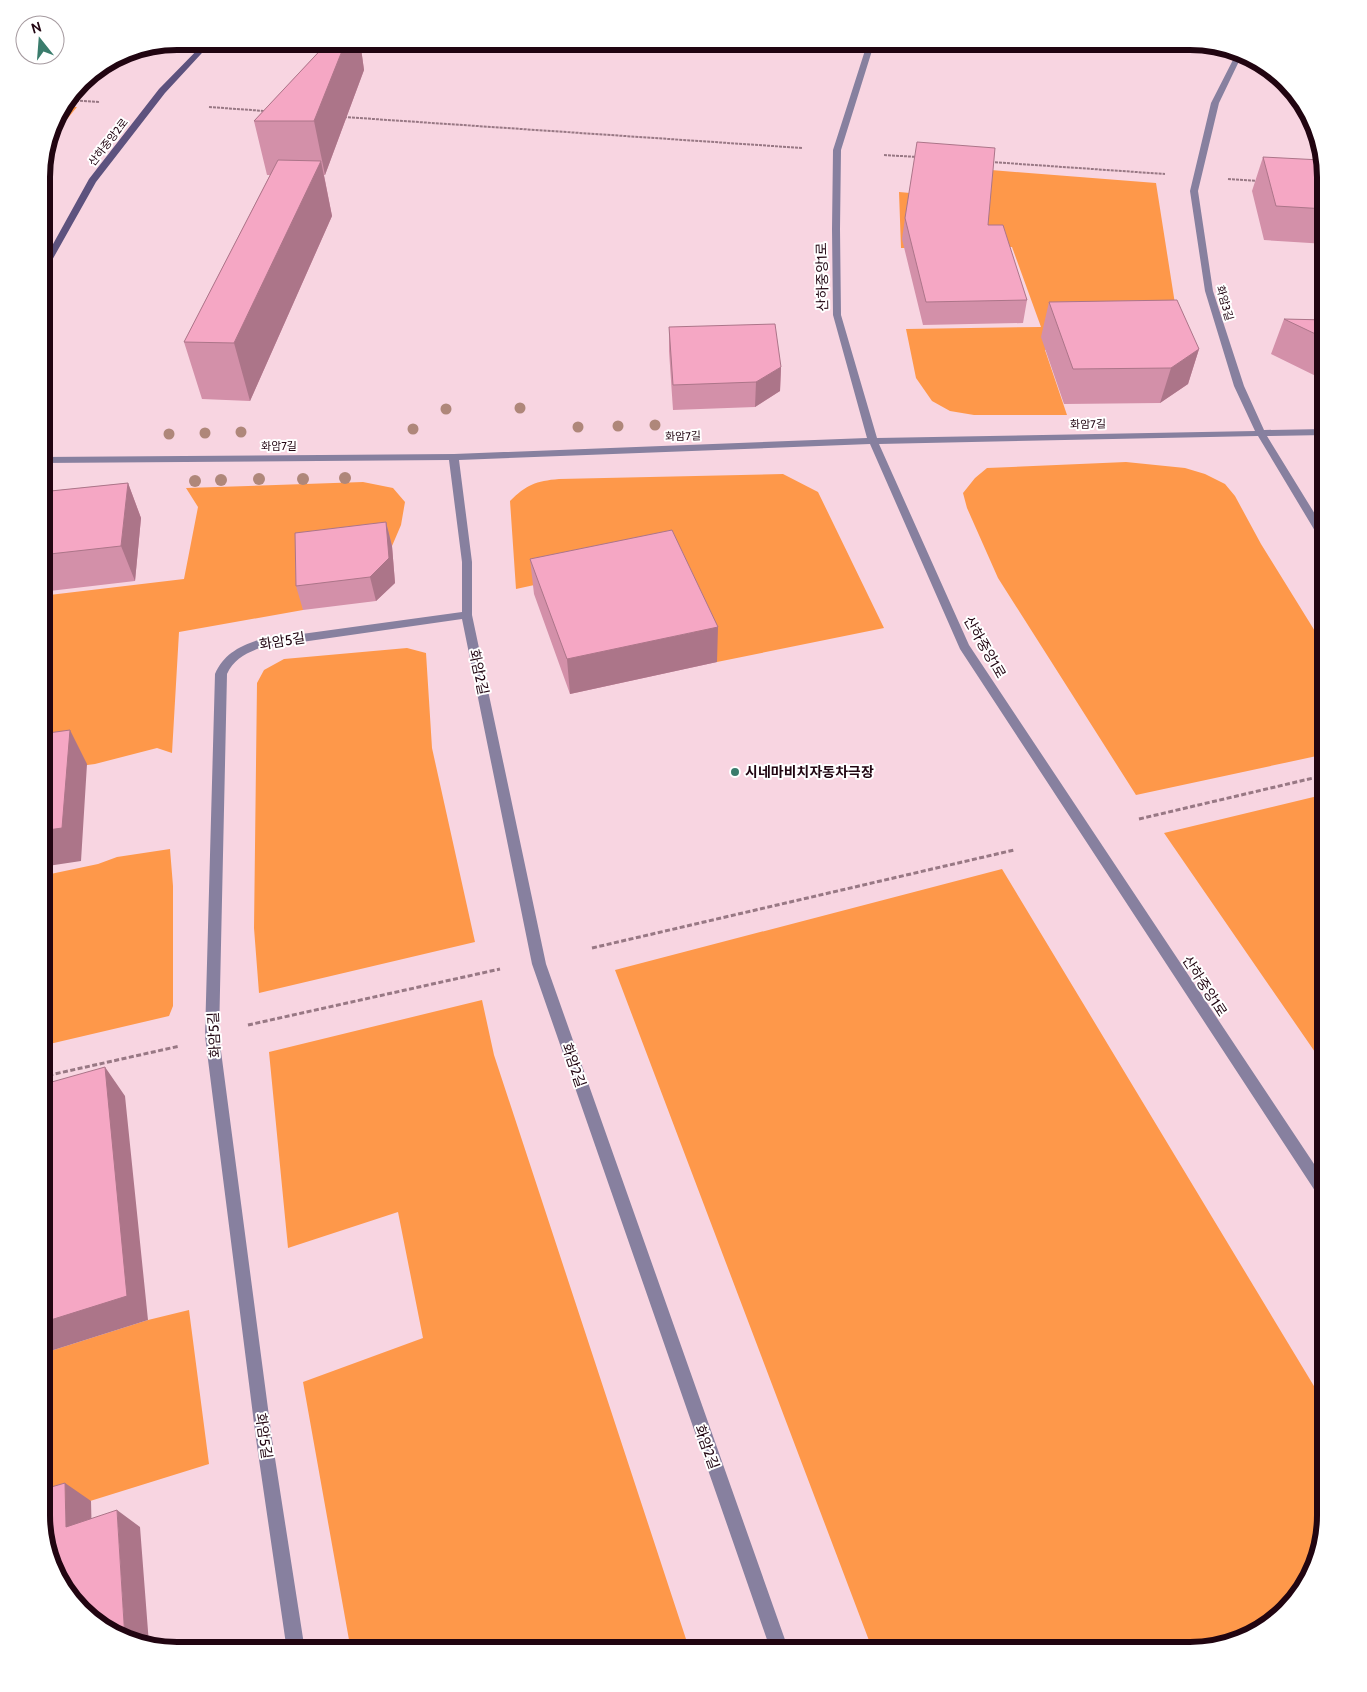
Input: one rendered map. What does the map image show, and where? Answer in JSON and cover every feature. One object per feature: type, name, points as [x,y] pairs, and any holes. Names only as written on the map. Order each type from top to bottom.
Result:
[{"type":"main road","name":"산하중앙2로","points":[[50,256],[92,181],[162,91],[201,50]]},
{"type":"street","name":"산하중앙1로","points":[[869,50],[837,150],[836,229],[837,314],[873,441],[964,646],[1317,1181]]},
{"type":"street","name":"화암3길","points":[[1237,59],[1215,103],[1194,191],[1209,291],[1239,386],[1261,434],[1317,526]]},
{"type":"street","name":"화암7길","points":[[50,460],[454,457],[873,441],[1317,432]]},
{"type":"street","name":"화암2길","points":[[454,457],[466,562],[467,615],[539,964],[777,1642]]},
{"type":"street","name":"화암5길","points":[[295,1642],[264,1439],[212,1036],[220,674],[226,663],[234,655],[258,644],[467,615]]},
{"type":"path","points":[[76,100],[100,102]]},
{"type":"path","points":[[209,107],[268,111]]},
{"type":"path","points":[[337,116],[802,148]]},
{"type":"path","points":[[884,155],[923,158]]},
{"type":"path","points":[[991,162],[1168,175]]},
{"type":"path","points":[[1220,178],[1268,181]]},
{"type":"path","points":[[1139,819],[1317,777]]},
{"type":"path","points":[[592,948],[1014,850]]},
{"type":"path","points":[[248,1025],[500,969]]},
{"type":"path","points":[[50,1075],[181,1046]]},
{"type":"shaded area","points":[[71,107],[77,107],[60,127]]},
{"type":"shaded area","points":[[991,170],[1156,183],[1178,323],[1045,350],[1067,415],[974,415],[950,411],[932,401],[916,378],[906,329],[1041,327],[1012,247],[901,248],[899,192],[988,200]]},
{"type":"shaded area","points":[[1126,462],[1185,468],[1205,474],[1225,484],[1235,496],[1261,544],[1317,634],[1317,756],[1136,795],[998,578],[967,508],[963,493],[975,478],[987,468]]},
{"type":"shaded area","points":[[783,474],[818,492],[884,628],[717,662],[640,562],[516,589],[510,501],[521,491],[532,485],[559,479]]},
{"type":"shaded area","points":[[363,482],[393,488],[405,502],[401,525],[392,546],[302,557],[303,610],[179,632],[172,753],[157,748],[95,764],[50,770],[50,595],[184,579],[198,507],[186,488]]},
{"type":"shaded area","points":[[407,648],[426,653],[432,748],[475,942],[259,993],[254,928],[257,683],[264,670],[284,659]]},
{"type":"shaded area","points":[[1317,796],[1317,1055],[1164,833]]},
{"type":"shaded area","points":[[170,849],[173,886],[173,1006],[169,1016],[50,1044],[50,874],[98,864],[117,857]]},
{"type":"shaded area","points":[[1002,869],[1317,1391],[1317,1524],[1315,1540],[1304,1571],[1286,1599],[1261,1621],[1246,1629],[1223,1638],[1207,1641],[870,1642],[615,970]]},
{"type":"shaded area","points":[[482,1000],[494,1055],[686,1639],[684,1642],[349,1642],[303,1382],[423,1338],[398,1212],[288,1248],[269,1052]]},
{"type":"shaded area","points":[[189,1310],[209,1464],[50,1514],[50,1351],[148,1320]]},
{"type":"building","points":[[321,50],[342,50],[314,121],[254,121]]},
{"type":"building","points":[[917,142],[995,148],[988,225],[1003,225],[1027,300],[926,302],[905,218]]},
{"type":"building","points":[[1263,157],[1316,160],[1317,208],[1276,206]]},
{"type":"building","points":[[278,160],[321,161],[234,343],[184,342]]},
{"type":"building","points":[[1177,300],[1199,349],[1171,368],[1073,369],[1049,302]]},
{"type":"building","points":[[1284,319],[1317,320],[1317,335]]},
{"type":"building","points":[[775,324],[781,367],[756,382],[673,385],[669,327]]},
{"type":"building","points":[[128,483],[121,546],[50,554],[50,491]]},
{"type":"building","points":[[386,522],[389,558],[370,577],[296,586],[295,533]]},
{"type":"building","points":[[672,530],[718,627],[567,659],[530,559]]},
{"type":"building","points":[[70,730],[62,828],[50,830],[50,733]]},
{"type":"building","points":[[105,1067],[127,1296],[50,1320],[50,1082]]},
{"type":"building","points":[[65,1483],[66,1527],[117,1510],[124,1630],[106,1621],[93,1611],[71,1586],[63,1571],[54,1548],[51,1532],[50,1487]]},
{"type":"place","name":"시네마비치자동차극장","points":[[735,772]]}]
